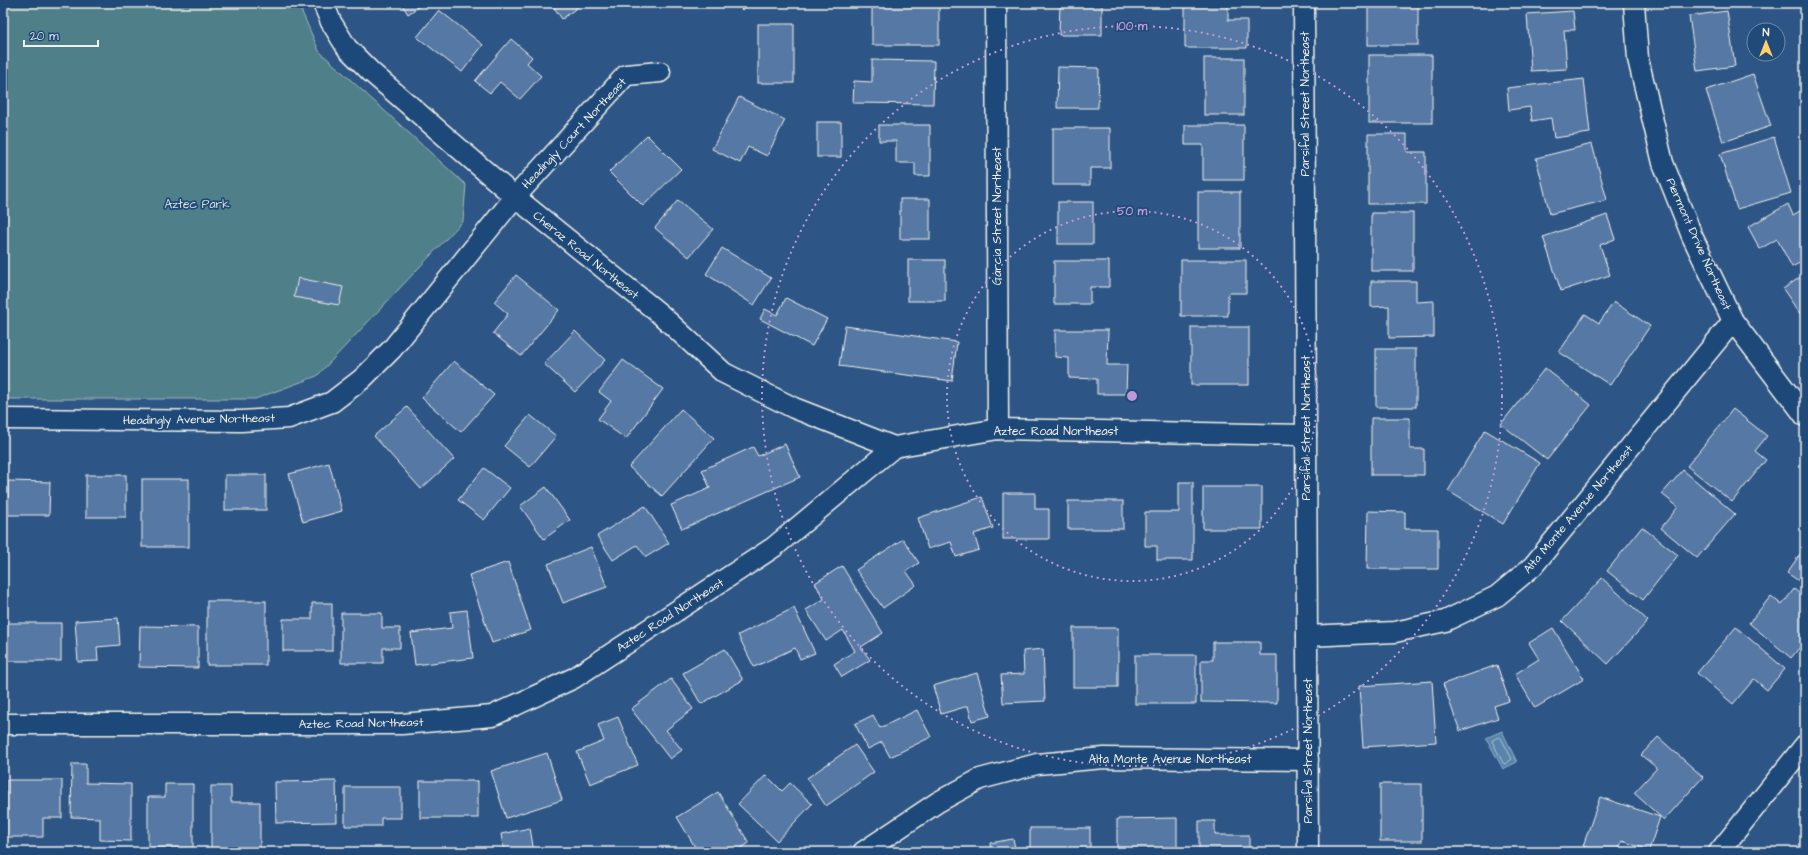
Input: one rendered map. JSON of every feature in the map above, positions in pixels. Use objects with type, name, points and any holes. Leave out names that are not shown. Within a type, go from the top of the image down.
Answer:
[{"type":"street","name":"Cheraz Road Northeast","points":[[323,3],[331,22],[348,48],[366,68],[515,198],[660,314],[724,373],[794,408],[894,447]]},
{"type":"street","name":"Garcia Street Northeast","points":[[996,3],[998,429]]},
{"type":"street","name":"Parsifal Street Northeast","points":[[1304,3],[1308,852]]},
{"type":"street","name":"Piermont Drive Northeast","points":[[1634,3],[1638,59],[1663,163],[1692,236],[1733,321],[1805,416]]},
{"type":"street","name":"Headingly Court Northeast","points":[[515,198],[626,75],[660,72]]},
{"type":"street","name":"Headingly Avenue Northeast","points":[[3,419],[241,421],[290,418],[332,402],[362,379],[392,349],[515,198]]},
{"type":"street","name":"Alta Monte Avenue Northeast","points":[[1308,636],[1395,632],[1445,621],[1497,596],[1533,566],[1733,321]]},
{"type":"street","name":"Aztec Road Northeast","points":[[3,724],[402,724],[492,716],[574,678],[774,547],[894,447],[998,429],[1306,435]]},
{"type":"street","points":[[1719,852],[1805,745]]},
{"type":"street","name":"Alta Monte Avenue Northeast","points":[[863,852],[938,802],[980,780],[1037,764],[1104,758],[1308,760]]},
{"type":"green space","name":"Aztec Park","points":[[3,3],[298,3],[319,51],[466,185],[463,221],[317,376],[255,399],[3,399]]},
{"type":"water","points":[[1502,731],[1517,762],[1503,769],[1486,738]]},
{"type":"building","points":[[401,3],[424,3],[408,14]]},
{"type":"building","points":[[551,3],[583,3],[562,19]]},
{"type":"building","points":[[736,3],[750,3],[742,10]]},
{"type":"building","points":[[872,3],[939,3],[939,45],[872,45]]},
{"type":"building","points":[[1060,3],[1102,3],[1102,35],[1059,35]]},
{"type":"building","points":[[1185,3],[1228,3],[1228,20],[1247,20],[1247,48],[1185,48]]},
{"type":"building","points":[[1368,3],[1418,3],[1418,45],[1368,45]]},
{"type":"building","points":[[439,10],[483,45],[462,72],[417,37]]},
{"type":"building","points":[[1573,11],[1575,30],[1564,30],[1567,69],[1531,71],[1527,14]]},
{"type":"building","points":[[1727,11],[1735,66],[1697,71],[1689,16]]},
{"type":"building","points":[[758,24],[794,24],[794,83],[758,83]]},
{"type":"building","points":[[511,39],[532,57],[527,63],[541,76],[520,99],[500,82],[490,93],[475,81]]},
{"type":"building","points":[[1369,55],[1432,55],[1432,123],[1369,123]]},
{"type":"building","points":[[1204,58],[1244,58],[1244,115],[1204,115]]},
{"type":"building","points":[[872,60],[934,61],[933,104],[853,103],[854,81],[872,82]]},
{"type":"building","points":[[1058,67],[1099,68],[1098,108],[1057,108]]},
{"type":"building","points":[[1753,74],[1771,126],[1723,142],[1706,90]]},
{"type":"building","points":[[1584,79],[1590,133],[1554,138],[1551,118],[1532,121],[1530,107],[1509,110],[1507,88]]},
{"type":"building","points":[[739,97],[785,120],[767,156],[748,147],[740,163],[712,149]]},
{"type":"building","points":[[817,122],[841,122],[841,157],[817,157]]},
{"type":"building","points":[[879,125],[930,125],[930,176],[915,176],[915,163],[896,163],[896,141],[879,141]]},
{"type":"building","points":[[1185,125],[1244,125],[1244,180],[1203,180],[1203,145],[1185,145]]},
{"type":"building","points":[[1053,128],[1110,128],[1110,168],[1090,168],[1090,185],[1053,185]]},
{"type":"building","points":[[1368,134],[1407,134],[1407,152],[1426,152],[1426,204],[1368,204]]},
{"type":"building","points":[[647,135],[681,169],[643,206],[609,172]]},
{"type":"building","points":[[1774,137],[1791,193],[1737,209],[1720,154]]},
{"type":"building","points":[[1592,144],[1607,200],[1550,214],[1536,158]]},
{"type":"building","points":[[1198,192],[1240,192],[1240,248],[1198,248]]},
{"type":"building","points":[[900,199],[930,199],[930,239],[900,239]]},
{"type":"building","points":[[678,200],[713,229],[689,257],[655,228]]},
{"type":"building","points":[[1058,202],[1093,202],[1093,244],[1058,244]]},
{"type":"building","points":[[1788,204],[1793,215],[1805,208],[1805,260],[1792,267],[1777,239],[1760,249],[1748,227]]},
{"type":"building","points":[[1371,213],[1413,213],[1413,271],[1371,271]]},
{"type":"building","points":[[1607,215],[1615,239],[1600,245],[1610,275],[1561,291],[1543,237]]},
{"type":"building","points":[[722,248],[771,278],[754,305],[706,274]]},
{"type":"building","points":[[908,260],[945,260],[945,301],[908,301]]},
{"type":"building","points":[[1181,260],[1246,260],[1246,293],[1228,293],[1228,316],[1181,316]]},
{"type":"building","points":[[1054,261],[1109,261],[1109,287],[1090,287],[1090,304],[1054,304]]},
{"type":"building","points":[[1805,274],[1805,321],[1783,289]]},
{"type":"building","points":[[516,275],[559,310],[521,356],[493,333],[508,314],[494,302]]},
{"type":"building","points":[[298,278],[343,287],[339,305],[294,297]]},
{"type":"building","points":[[1371,281],[1416,281],[1416,302],[1434,301],[1434,337],[1389,338],[1389,306],[1371,307]]},
{"type":"building","points":[[786,298],[827,319],[812,346],[760,319],[765,309],[777,315]]},
{"type":"building","points":[[1614,302],[1650,326],[1610,385],[1559,352],[1585,314],[1599,323]]},
{"type":"building","points":[[845,326],[957,342],[952,381],[839,366]]},
{"type":"building","points":[[1191,327],[1249,327],[1249,385],[1191,385]]},
{"type":"building","points":[[1055,330],[1108,330],[1107,365],[1127,365],[1126,394],[1097,394],[1097,379],[1069,378],[1069,358],[1055,357]]},
{"type":"building","points":[[575,331],[605,360],[575,392],[544,364]]},
{"type":"building","points":[[1376,349],[1416,349],[1416,407],[1376,407]]},
{"type":"building","points":[[623,360],[663,389],[626,439],[598,419],[611,401],[599,392]]},
{"type":"building","points":[[454,361],[494,395],[461,432],[422,398]]},
{"type":"building","points":[[1545,368],[1591,405],[1547,460],[1501,424]]},
{"type":"building","points":[[407,407],[454,459],[421,489],[374,436]]},
{"type":"building","points":[[681,409],[714,438],[662,496],[629,467]]},
{"type":"building","points":[[1733,409],[1767,436],[1755,451],[1766,460],[1732,502],[1687,466]]},
{"type":"building","points":[[530,415],[556,436],[530,467],[504,446]]},
{"type":"building","points":[[1371,418],[1410,418],[1410,449],[1424,449],[1424,475],[1371,475]]},
{"type":"building","points":[[1485,430],[1540,463],[1503,524],[1448,491]]},
{"type":"building","points":[[785,444],[800,477],[682,529],[671,505],[710,488],[702,470],[753,447],[758,456]]},
{"type":"building","points":[[329,463],[342,511],[303,522],[289,474]]},
{"type":"building","points":[[484,468],[510,488],[484,520],[458,500]]},
{"type":"building","points":[[1683,470],[1735,514],[1697,558],[1661,528],[1678,507],[1662,494]]},
{"type":"building","points":[[86,475],[126,475],[126,517],[86,517]]},
{"type":"building","points":[[225,475],[266,475],[266,510],[225,510]]},
{"type":"building","points":[[142,479],[189,479],[189,547],[142,547]]},
{"type":"building","points":[[8,481],[50,482],[49,515],[8,515]]},
{"type":"building","points":[[1179,482],[1193,482],[1193,560],[1157,560],[1157,546],[1145,546],[1145,512],[1179,512]]},
{"type":"building","points":[[546,487],[570,520],[544,539],[520,506]]},
{"type":"building","points":[[1203,487],[1262,487],[1262,529],[1203,529]]},
{"type":"building","points":[[1003,493],[1035,493],[1035,509],[1049,509],[1049,539],[1003,539]]},
{"type":"building","points":[[982,497],[993,528],[974,534],[979,550],[956,557],[951,542],[928,549],[918,518]]},
{"type":"building","points":[[1068,501],[1123,501],[1123,529],[1068,529]]},
{"type":"building","points":[[645,506],[669,543],[646,557],[637,545],[613,560],[597,536]]},
{"type":"building","points":[[1368,511],[1405,512],[1405,529],[1438,529],[1438,569],[1367,569]]},
{"type":"building","points":[[1642,527],[1678,555],[1643,600],[1607,571]]},
{"type":"building","points":[[903,539],[919,563],[906,571],[916,585],[883,608],[856,570]]},
{"type":"building","points":[[591,547],[607,587],[563,603],[548,564]]},
{"type":"building","points":[[1805,547],[1805,585],[1787,573]]},
{"type":"building","points":[[508,562],[531,630],[492,643],[469,575]]},
{"type":"building","points":[[842,566],[883,633],[861,647],[870,660],[842,677],[834,664],[855,651],[843,630],[826,641],[806,610],[824,599],[815,583]]},
{"type":"building","points":[[1602,578],[1648,621],[1608,664],[1562,621]]},
{"type":"building","points":[[1794,589],[1805,598],[1805,641],[1791,658],[1749,623],[1771,596],[1782,605]]},
{"type":"building","points":[[207,601],[266,601],[266,665],[207,665]]},
{"type":"building","points":[[312,603],[332,603],[332,651],[283,651],[283,619],[312,619]]},
{"type":"building","points":[[794,608],[815,653],[800,659],[795,648],[754,667],[738,635]]},
{"type":"building","points":[[467,610],[473,658],[415,665],[411,633],[452,628],[450,612]]},
{"type":"building","points":[[341,613],[382,613],[382,628],[400,628],[400,648],[383,648],[383,663],[341,663]]},
{"type":"building","points":[[118,618],[120,645],[97,647],[98,661],[78,662],[75,621]]},
{"type":"building","points":[[3,623],[61,623],[61,661],[3,661]]},
{"type":"building","points":[[140,626],[198,627],[198,668],[139,667]]},
{"type":"building","points":[[1736,627],[1785,669],[1767,690],[1754,679],[1733,704],[1697,673]]},
{"type":"building","points":[[1073,628],[1118,628],[1118,687],[1073,687]]},
{"type":"building","points":[[1553,628],[1584,679],[1535,708],[1515,674],[1539,659],[1529,643]]},
{"type":"building","points":[[1213,642],[1260,642],[1260,655],[1277,655],[1277,703],[1201,702],[1201,660],[1213,660]]},
{"type":"building","points":[[725,649],[743,680],[701,704],[683,673]]},
{"type":"building","points":[[1043,649],[1045,701],[1003,703],[1001,675],[1024,674],[1023,651]]},
{"type":"building","points":[[1135,655],[1196,655],[1196,704],[1135,704]]},
{"type":"building","points":[[1497,665],[1509,701],[1494,706],[1498,718],[1460,731],[1443,684]]},
{"type":"building","points":[[977,673],[990,716],[972,721],[968,706],[941,714],[933,686]]},
{"type":"building","points":[[671,679],[693,709],[666,730],[682,750],[670,759],[631,709]]},
{"type":"building","points":[[1432,681],[1436,742],[1363,747],[1359,686]]},
{"type":"building","points":[[917,710],[931,737],[890,757],[882,742],[868,749],[855,724],[873,715],[880,728]]},
{"type":"building","points":[[618,717],[638,765],[590,784],[577,752],[604,741],[598,725]]},
{"type":"building","points":[[1658,737],[1703,777],[1664,820],[1634,793],[1657,768],[1641,755]]},
{"type":"building","points":[[855,745],[874,772],[826,806],[807,778]]},
{"type":"building","points":[[547,753],[562,800],[506,818],[491,771]]},
{"type":"building","points":[[72,764],[86,764],[86,783],[131,784],[131,841],[100,840],[100,818],[71,817]]},
{"type":"building","points":[[766,775],[782,791],[790,783],[812,804],[777,841],[738,804]]},
{"type":"building","points":[[6,780],[62,780],[62,818],[43,818],[43,837],[6,837]]},
{"type":"building","points":[[336,781],[337,822],[276,823],[275,782]]},
{"type":"building","points":[[420,781],[478,781],[478,818],[420,818]]},
{"type":"building","points":[[165,784],[193,784],[193,848],[148,848],[148,797],[165,797]]},
{"type":"building","points":[[1380,784],[1422,784],[1422,841],[1380,841]]},
{"type":"building","points":[[211,786],[231,786],[231,802],[260,802],[260,852],[211,852]]},
{"type":"building","points":[[345,787],[401,787],[401,818],[381,818],[381,826],[345,826]]},
{"type":"building","points":[[718,792],[749,843],[735,852],[698,852],[677,817]]},
{"type":"building","points":[[1600,797],[1660,817],[1649,850],[1622,841],[1618,852],[1600,852],[1583,846]]},
{"type":"building","points":[[1177,818],[1177,852],[1117,852],[1117,819]]},
{"type":"building","points":[[1199,821],[1215,821],[1215,835],[1249,835],[1249,852],[1199,852]]},
{"type":"building","points":[[530,828],[534,852],[504,852],[501,834]]},
{"type":"building","points":[[1030,828],[1090,828],[1090,852],[1030,852]]},
{"type":"building","points":[[1013,839],[1016,852],[991,852],[990,843]]}]
